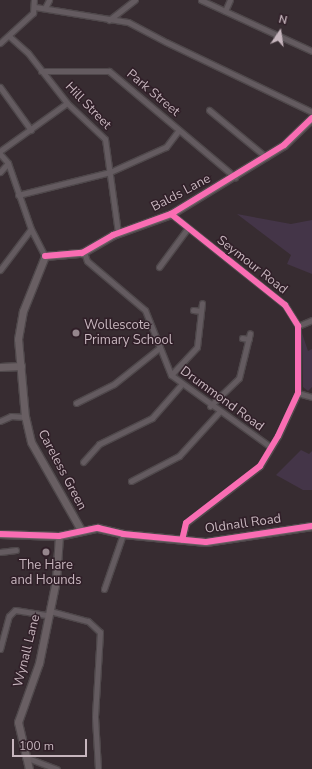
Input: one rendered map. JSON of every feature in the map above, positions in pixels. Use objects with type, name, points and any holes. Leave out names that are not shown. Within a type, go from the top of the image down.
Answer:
[{"type":"street","points":[[34,0],[35,7]]},
{"type":"street","points":[[45,8],[49,0]]},
{"type":"street","points":[[109,20],[136,0]]},
{"type":"street","points":[[201,0],[312,50]]},
{"type":"street","points":[[225,11],[230,0]]},
{"type":"street","points":[[35,7],[132,24],[312,117]]},
{"type":"street","points":[[0,43],[9,36],[35,7]]},
{"type":"street","name":"Hill Street","points":[[9,36],[41,71],[67,103],[106,139],[118,233]]},
{"type":"street","name":"Park Street","points":[[41,71],[110,71],[235,176]]},
{"type":"street","points":[[0,87],[31,130]]},
{"type":"street","points":[[0,151],[67,103]]},
{"type":"street","points":[[208,110],[266,157]]},
{"type":"street","name":"Balds Lane","points":[[45,256],[84,252],[118,233],[170,214],[266,157],[301,132],[312,117]]},
{"type":"street","points":[[18,195],[110,172],[166,147],[179,130]]},
{"type":"street","points":[[0,154],[8,163],[31,229],[45,256]]},
{"type":"street","points":[[0,172],[8,163]]},
{"type":"street","name":"Seymour Road","points":[[170,214],[284,305],[298,326]]},
{"type":"street","points":[[0,270],[31,229]]},
{"type":"street","points":[[159,267],[187,229]]},
{"type":"street","name":"Drummond Road","points":[[84,252],[87,261],[145,310],[158,349],[171,375],[181,385],[210,406],[271,447]]},
{"type":"street","name":"Careless Green","points":[[45,256],[23,311],[18,339],[24,417],[32,442],[81,530]]},
{"type":"street","points":[[171,375],[195,352],[202,303]]},
{"type":"street","points":[[193,310],[201,311]]},
{"type":"street","points":[[182,540],[186,523],[239,485],[260,466],[298,393],[298,326],[312,320]]},
{"type":"street","points":[[210,406],[239,378],[250,333]]},
{"type":"street","points":[[242,338],[249,339]]},
{"type":"street","points":[[76,404],[80,399],[114,384],[158,349]]},
{"type":"street","points":[[0,368],[21,366]]},
{"type":"street","points":[[84,458],[99,444],[152,418],[181,385]]},
{"type":"street","points":[[298,393],[312,397]]},
{"type":"street","points":[[135,482],[179,456],[219,412]]},
{"type":"street","points":[[0,421],[11,416],[24,417]]},
{"type":"street","name":"Oldnall Road","points":[[0,534],[59,536],[81,530],[98,528],[123,534],[182,540],[222,541],[312,526]]},
{"type":"street","points":[[106,587],[123,534]]},
{"type":"street","name":"Wynall Lane","points":[[29,769],[18,722],[34,684],[59,560],[59,536]]},
{"type":"street","points":[[0,552],[16,550]]},
{"type":"street","points":[[0,649],[9,616],[15,610],[49,613],[88,621],[100,632],[95,717],[98,769]]},
{"type":"street","points":[[25,757],[57,769]]},
{"type":"shaded area","points":[[237,214],[291,224],[312,220],[312,274],[287,264],[291,255]]},
{"type":"shaded area","points":[[302,333],[308,351],[312,349],[312,387],[308,391],[303,387]]},
{"type":"shaded area","points":[[301,450],[309,454],[312,451],[312,490],[303,490],[276,475]]},
{"type":"cycle path","points":[[45,256],[82,253],[113,235],[171,214],[284,145],[312,118]]},
{"type":"cycle path","points":[[171,214],[285,305],[298,326],[298,393],[278,436],[260,466],[186,523],[182,540]]},
{"type":"cycle path","points":[[0,534],[59,536],[98,528],[123,534],[206,542],[312,526]]},
{"type":"place","name":"Wollescote Primary School","points":[[76,333]]},
{"type":"place","name":"The Hare and Hounds","points":[[46,552]]}]
